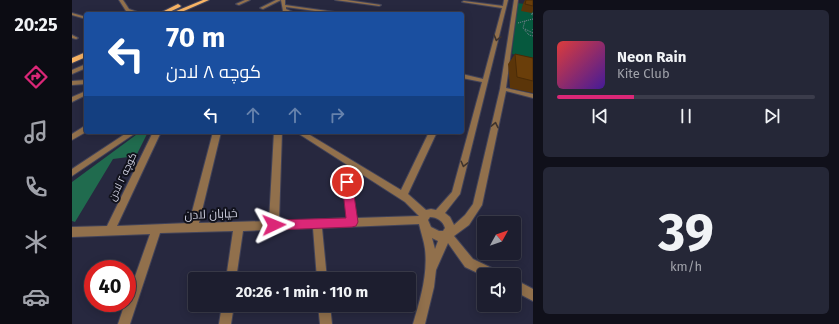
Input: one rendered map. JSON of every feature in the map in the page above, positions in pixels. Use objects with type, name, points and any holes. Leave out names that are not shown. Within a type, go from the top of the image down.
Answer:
[{"type":"main road","points":[[165,12],[195,0]]},
{"type":"main road","points":[[177,12],[207,0]]},
{"type":"main road","points":[[72,60],[84,55]]},
{"type":"main road","points":[[72,67],[84,61]]},
{"type":"street","points":[[121,0],[127,10],[134,12]]},
{"type":"street","points":[[238,4],[248,0]]},
{"type":"street","points":[[262,8],[279,0]]},
{"type":"street","points":[[283,0],[284,8]]},
{"type":"street","points":[[337,0],[356,2],[379,8],[379,0]]},
{"type":"street","points":[[464,2],[505,4],[515,1],[524,2]]},
{"type":"street","points":[[505,4],[456,194],[429,217],[427,230],[434,235],[443,236],[459,228],[470,218],[477,205],[503,89],[515,1]]},
{"type":"street","points":[[284,8],[316,12]]},
{"type":"street","points":[[284,8],[291,12]]},
{"type":"street","points":[[72,14],[84,17]]},
{"type":"street","points":[[72,72],[84,67]]},
{"type":"street","points":[[464,76],[485,81]]},
{"type":"street","points":[[72,83],[84,82]]},
{"type":"street","points":[[503,89],[533,96]]},
{"type":"street","points":[[72,100],[84,94]]},
{"type":"street","points":[[72,138],[84,130]]},
{"type":"street","points":[[72,173],[130,134]]},
{"type":"street","name":"کوچه ۲ لادن","points":[[110,230],[156,134]]},
{"type":"street","points":[[192,228],[216,134]]},
{"type":"street","points":[[274,225],[278,134]]},
{"type":"street","points":[[303,134],[406,197],[429,217],[447,221],[450,225],[448,234],[430,269]]},
{"type":"street","points":[[406,197],[432,134]]},
{"type":"street","points":[[345,168],[352,222]]},
{"type":"street","points":[[419,324],[427,294],[430,269],[429,217]]},
{"type":"street","name":"خیابان لادن","points":[[73,233],[110,230],[317,224],[429,217]]},
{"type":"street","points":[[317,224],[321,272]]},
{"type":"street","points":[[233,272],[239,226]]},
{"type":"street","points":[[124,324],[157,229]]},
{"type":"street","points":[[448,234],[469,263],[479,268]]},
{"type":"street","points":[[521,289],[533,295]]},
{"type":"street","points":[[226,324],[227,312]]},
{"type":"street","points":[[325,312],[326,322]]},
{"type":"path","points":[[533,13],[531,14],[533,15]]},
{"type":"path","points":[[518,23],[533,19]]},
{"type":"path","points":[[523,28],[525,21]]},
{"type":"path","points":[[523,28],[532,31]]},
{"type":"path","points":[[523,28],[529,35],[533,36]]},
{"type":"green space","points":[[517,3],[533,5],[533,58],[512,54]]},
{"type":"green space","points":[[137,134],[147,134],[136,156],[113,159],[75,222],[72,221],[72,182]]},
{"type":"building","points":[[526,0],[533,0],[533,6],[525,4]]},
{"type":"building","points":[[515,54],[533,58],[533,81],[517,77]]},
{"type":"route","points":[[274,225],[352,222],[347,182]]}]
